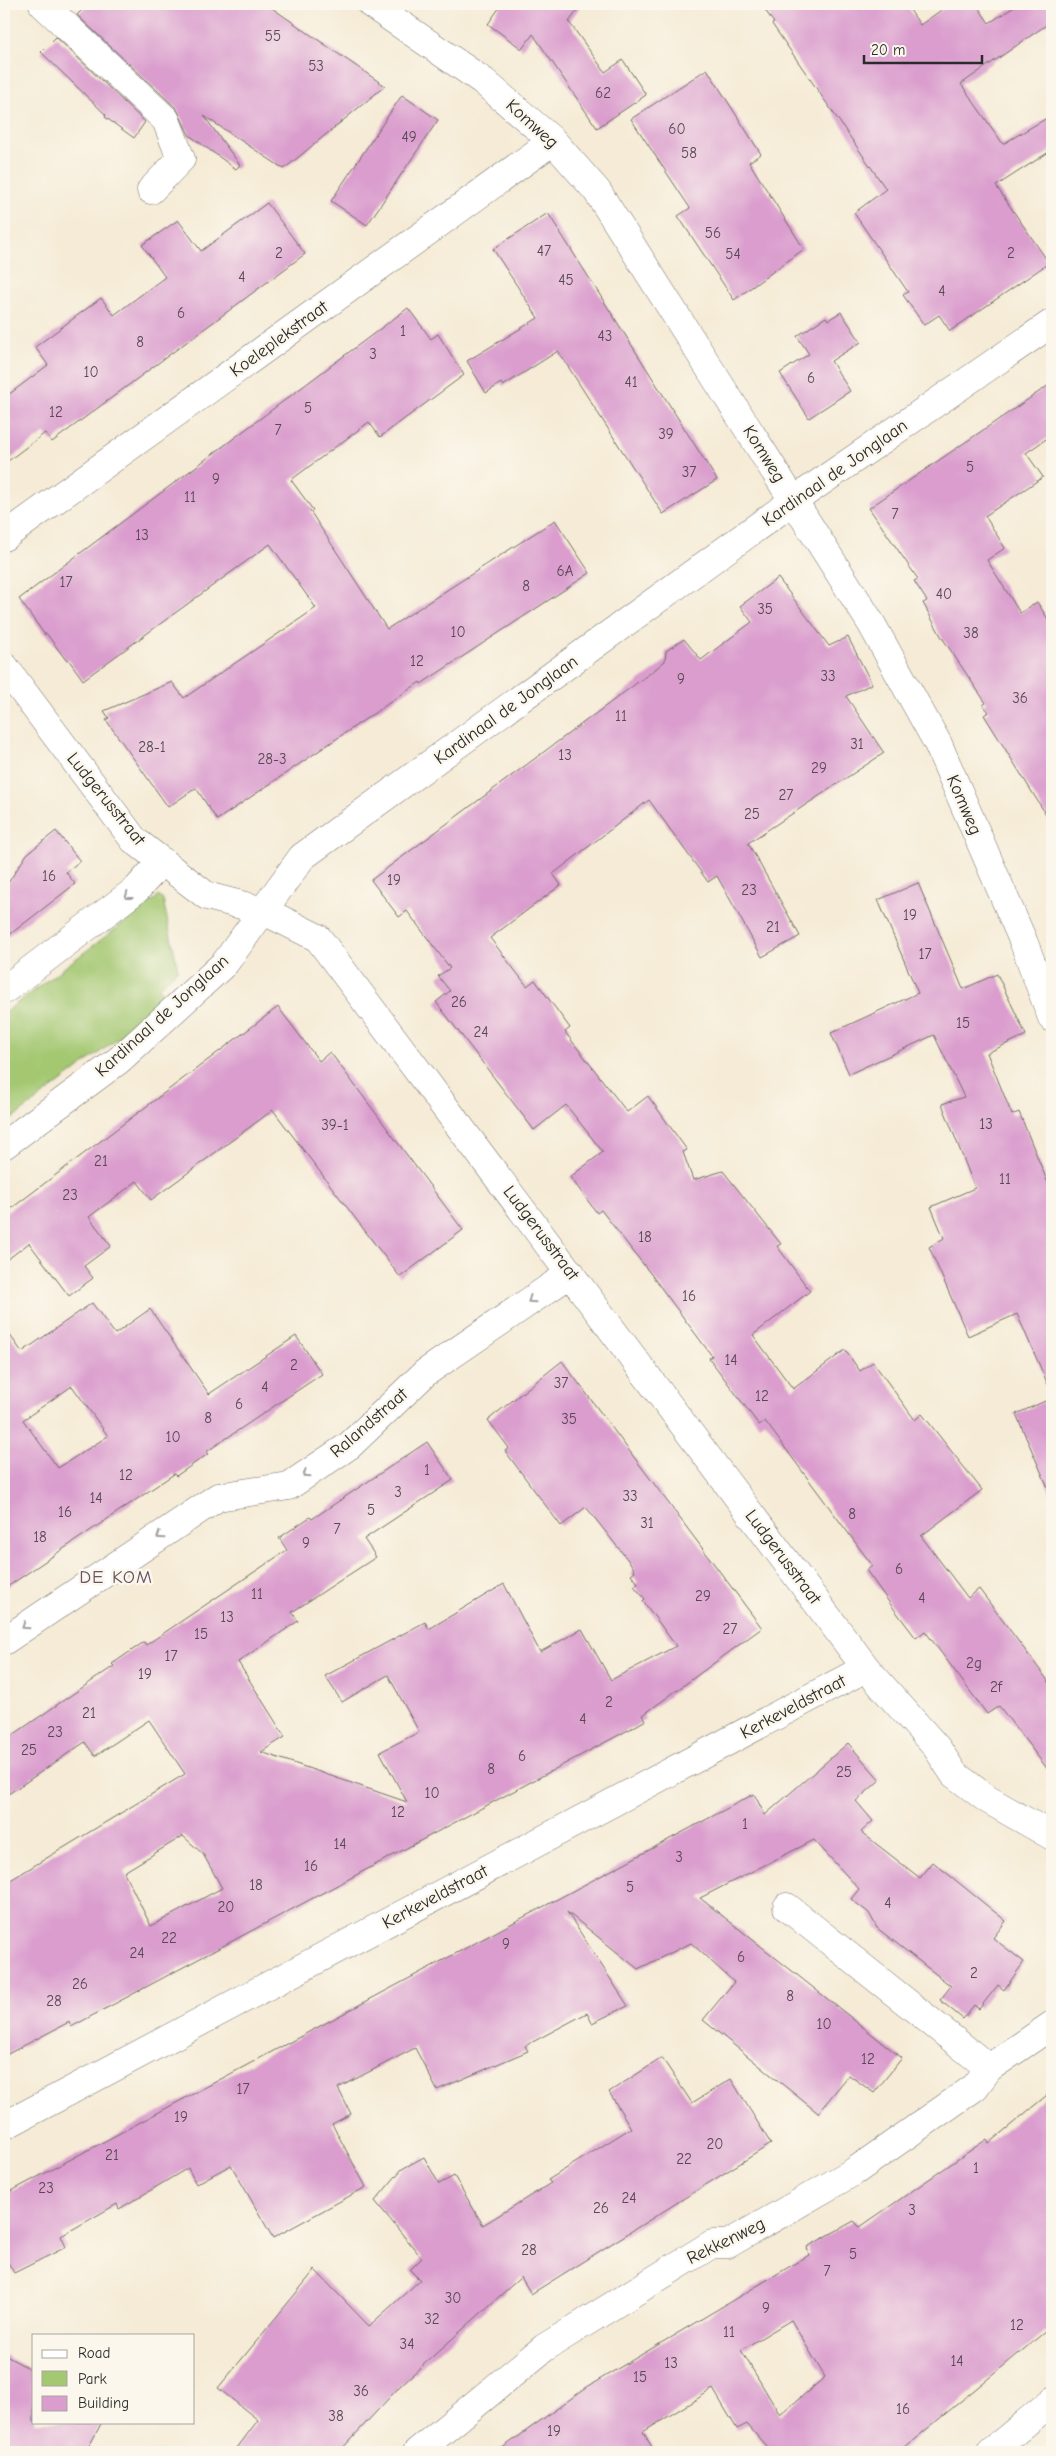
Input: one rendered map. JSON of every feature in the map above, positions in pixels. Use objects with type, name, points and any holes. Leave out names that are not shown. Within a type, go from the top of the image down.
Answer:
[{"type":"street","points":[[42,4],[166,120],[181,159],[151,190]]},
{"type":"street","name":"Komweg","points":[[372,4],[483,82],[553,141],[597,191],[871,623],[938,744],[1024,944],[1052,1018]]},
{"type":"street","name":"Koeleplekstraat","points":[[4,537],[553,141]]},
{"type":"street","name":"Kardinaal de Jonglaan","points":[[4,1145],[126,1053],[225,963],[302,857],[793,501],[1052,323]]},
{"type":"street","name":"Ludgerusstraat","points":[[4,666],[134,840],[207,896],[264,911],[318,938],[866,1668],[937,1748],[954,1774],[988,1799],[1052,1836]]},
{"type":"street","points":[[4,990],[137,889],[162,861]]},
{"type":"street","name":"Ralandstraat","points":[[4,1641],[218,1497],[289,1486],[350,1445],[426,1373],[571,1273]]},
{"type":"street","name":"Kerkeveldstraat","points":[[4,2126],[866,1668]]},
{"type":"street","points":[[787,1907],[989,2068]]},
{"type":"street","name":"Rekkenweg","points":[[417,2452],[544,2348],[712,2244],[728,2244],[855,2171],[975,2087],[989,2068],[1052,2024]]},
{"type":"street","points":[[991,2452],[1052,2401]]},
{"type":"green space","points":[[159,896],[163,900],[178,969],[158,988],[166,996],[129,1030],[4,1125],[4,1013]]},
{"type":"building","points":[[88,4],[266,4],[385,86],[284,169],[204,116],[240,165],[236,169],[189,135],[177,109],[77,15]]},
{"type":"building","points":[[502,4],[582,4],[569,22],[605,72],[623,60],[646,95],[597,128],[533,34],[522,49],[488,24]]},
{"type":"building","points":[[761,4],[906,4],[920,25],[950,4],[976,4],[989,23],[1019,4],[1052,4],[1052,21],[961,84],[1003,144],[1052,115],[1052,150],[996,186],[1049,263],[950,331],[939,315],[924,325],[903,295],[908,292],[854,213],[886,189],[772,24],[774,23]]},
{"type":"building","points":[[56,37],[145,122],[134,138],[105,117],[106,115],[41,52]]},
{"type":"building","points":[[707,69],[761,154],[749,162],[804,249],[734,300],[678,216],[690,208],[631,119]]},
{"type":"building","points":[[402,95],[438,120],[367,225],[331,201]]},
{"type":"building","points":[[267,203],[305,254],[52,442],[45,433],[4,464],[4,398],[48,365],[35,347],[101,298],[114,315],[165,277],[142,245],[178,220],[201,251]]},
{"type":"building","points":[[548,213],[717,480],[663,514],[558,351],[503,386],[501,383],[486,393],[467,361],[538,318],[493,249]]},
{"type":"building","points":[[408,308],[431,339],[438,334],[464,375],[380,437],[369,422],[291,480],[313,510],[310,511],[387,629],[555,520],[590,573],[421,684],[420,682],[217,820],[196,788],[168,807],[106,720],[109,718],[104,711],[172,682],[184,698],[316,608],[270,544],[83,680],[46,633],[45,635],[19,599]]},
{"type":"building","points":[[841,312],[861,342],[831,361],[850,391],[809,418],[780,373],[809,354],[797,336],[826,317],[828,320]]},
{"type":"building","points":[[1052,383],[1052,435],[1026,453],[1043,477],[985,516],[1005,548],[987,560],[1020,613],[1037,602],[1052,625],[1052,824],[984,715],[989,712],[983,705],[986,703],[941,636],[923,603],[927,601],[914,581],[918,579],[869,508]]},
{"type":"building","points":[[778,578],[829,646],[848,637],[872,684],[846,696],[884,753],[748,843],[800,936],[762,957],[717,876],[708,882],[649,800],[553,874],[561,885],[490,938],[527,986],[535,980],[570,1028],[565,1032],[627,1112],[648,1096],[687,1150],[683,1152],[693,1180],[723,1171],[781,1244],[777,1246],[810,1291],[753,1335],[793,1389],[845,1350],[860,1371],[873,1362],[915,1420],[922,1414],[982,1490],[921,1536],[968,1598],[979,1589],[1052,1686],[1052,1775],[999,1706],[987,1714],[925,1631],[916,1638],[866,1570],[872,1565],[765,1421],[759,1425],[709,1358],[712,1356],[650,1273],[601,1210],[597,1213],[570,1177],[603,1152],[566,1105],[534,1130],[436,1002],[450,991],[438,976],[450,968],[407,911],[399,917],[371,880],[653,671],[665,661],[666,651],[684,639],[701,660],[752,622],[740,606]]},
{"type":"building","points":[[56,831],[80,861],[66,872],[75,884],[4,939],[4,889],[27,854]]},
{"type":"building","points":[[918,883],[963,989],[997,974],[1026,1035],[987,1053],[1012,1115],[1019,1112],[1052,1193],[1052,1394],[1017,1314],[968,1336],[929,1247],[944,1238],[931,1207],[975,1188],[942,1104],[964,1097],[934,1035],[849,1074],[831,1033],[918,993],[878,900]]},
{"type":"building","points":[[278,1007],[319,1061],[330,1052],[463,1230],[400,1277],[273,1110],[151,1200],[137,1181],[89,1217],[111,1246],[84,1266],[93,1278],[69,1296],[29,1243],[4,1262],[4,1214]]},
{"type":"building","points":[[92,1303],[115,1334],[150,1309],[209,1394],[296,1336],[322,1374],[206,1452],[208,1454],[176,1476],[174,1474],[4,1589],[4,1327],[22,1352]],"holes":[[[72,1386],[108,1436],[58,1468],[23,1420]]]},
{"type":"building","points":[[562,1361],[762,1628],[643,1715],[646,1720],[632,1728],[71,2027],[69,2022],[4,2056],[4,1884],[185,1774],[149,1720],[95,1756],[85,1742],[4,1797],[4,1741],[114,1666],[112,1664],[144,1642],[146,1645],[287,1550],[279,1538],[310,1517],[312,1519],[427,1442],[453,1480],[364,1539],[376,1557],[292,1612],[298,1621],[238,1662],[285,1737],[261,1752],[407,1802],[380,1752],[419,1732],[388,1675],[342,1702],[325,1676],[425,1622],[429,1629],[504,1584],[540,1652],[582,1629],[611,1680],[676,1646],[643,1601],[645,1599],[634,1586],[638,1583],[631,1574],[635,1571],[631,1564],[586,1507],[561,1526],[505,1451],[509,1448],[488,1420]],"holes":[[[183,1836],[203,1854],[222,1888],[151,1926],[124,1872]]]},
{"type":"building","points":[[1052,1398],[1052,1497],[1016,1414]]},
{"type":"building","points":[[848,1743],[880,1780],[856,1801],[873,1821],[861,1832],[920,1878],[933,1862],[1006,1921],[993,1938],[1024,1962],[1004,1990],[998,1985],[979,2009],[974,2005],[963,2019],[940,2000],[951,1986],[877,1928],[869,1913],[851,1899],[859,1889],[814,1840],[700,1898],[902,2058],[874,2093],[849,2075],[818,2113],[703,2020],[734,1982],[691,1943],[638,1969],[567,1912],[628,2006],[592,2023],[587,2013],[525,2046],[528,2051],[437,2090],[415,2048],[338,2088],[351,2114],[332,2124],[366,2187],[273,2238],[231,2165],[196,2184],[188,2168],[119,2209],[117,2204],[61,2236],[66,2247],[14,2273],[4,2255],[4,2195],[754,1794],[765,1815]]},
{"type":"building","points":[[662,2058],[692,2103],[731,2079],[771,2144],[531,2294],[521,2277],[402,2384],[339,2452],[234,2452],[258,2420],[218,2388],[315,2270],[369,2326],[420,2280],[410,2270],[422,2258],[375,2201],[402,2169],[424,2157],[439,2184],[454,2176],[483,2225],[551,2183],[548,2180],[631,2128],[609,2092]]},
{"type":"building","points":[[1052,2091],[1052,2326],[899,2452],[771,2452],[747,2424],[737,2429],[713,2389],[643,2432],[655,2452],[497,2452],[587,2387],[809,2255],[807,2247],[854,2221],[860,2227],[987,2139],[989,2143]],"holes":[[[791,2320],[825,2377],[780,2415],[741,2350]]]},
{"type":"building","points":[[4,2355],[32,2370],[32,2424],[101,2424],[86,2452],[4,2452]]},
{"type":"district","name":"DE KOM","points":[[116,1577]]}]
